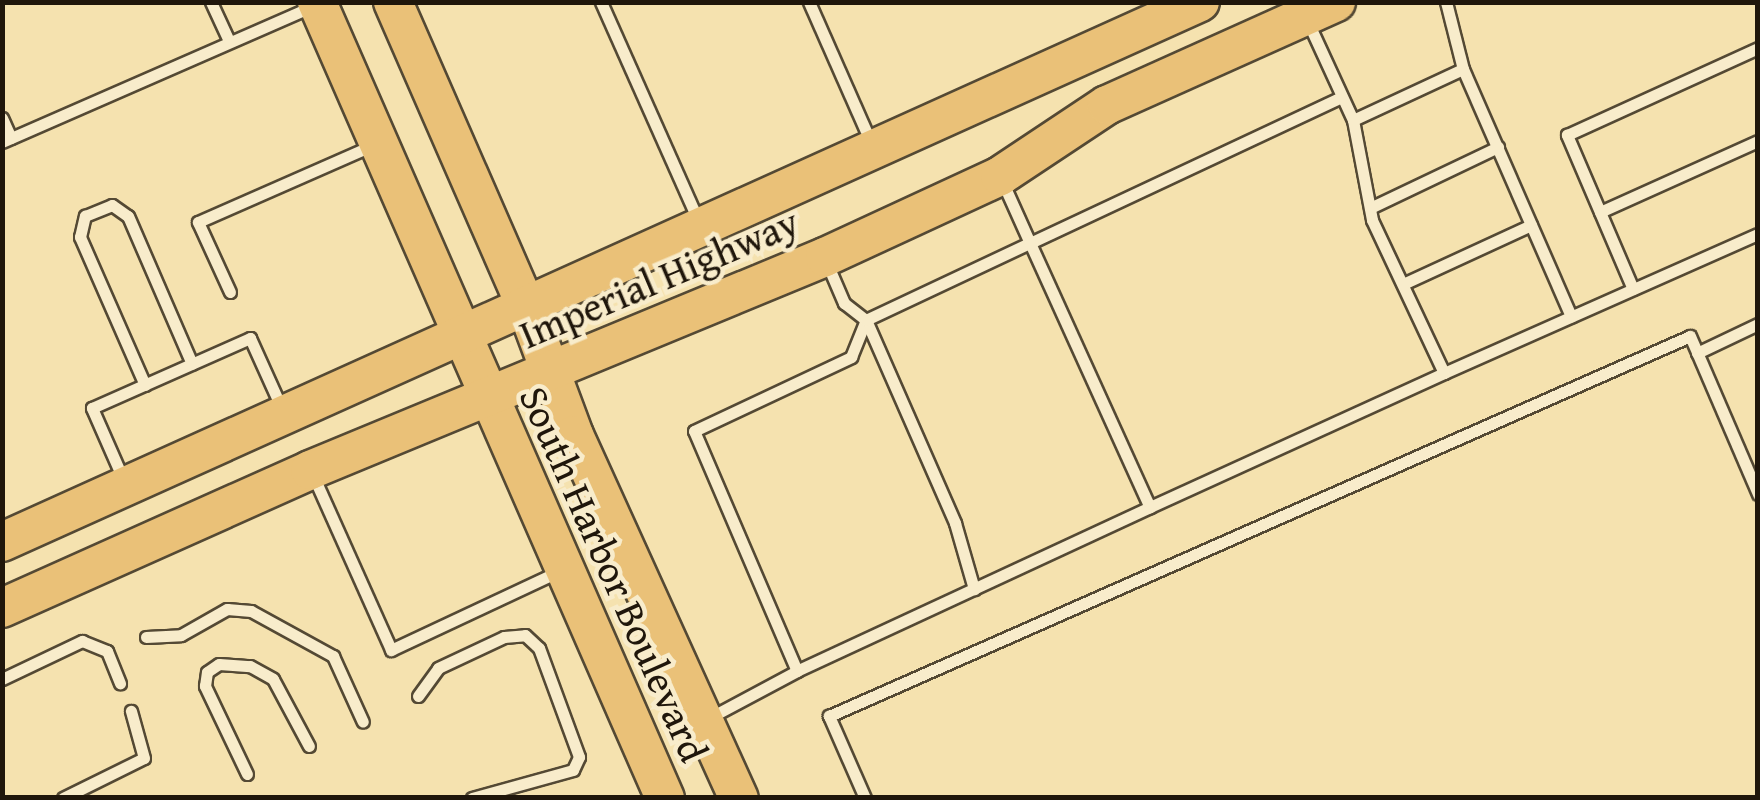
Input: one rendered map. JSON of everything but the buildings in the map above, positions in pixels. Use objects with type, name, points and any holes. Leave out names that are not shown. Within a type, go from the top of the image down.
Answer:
[{"type":"main road","name":"South Harbor Boulevard","points":[[393,2],[526,306],[550,371],[740,798]]},
{"type":"main road","name":"Imperial Highway","points":[[2,542],[875,152],[1200,2]]},
{"type":"main road","name":"South Harbor Boulevard","points":[[316,3],[486,401],[665,798]]},
{"type":"main road","name":"Imperial Highway","points":[[2,608],[310,470],[486,401],[825,257],[1000,176],[1107,105],[1313,7]]},
{"type":"lane","points":[[211,2],[228,42]]},
{"type":"lane","points":[[601,2],[702,228]]},
{"type":"lane","points":[[808,2],[875,152]]},
{"type":"lane","points":[[1446,2],[1463,69],[1572,316]]},
{"type":"lane","points":[[2,118],[7,140],[316,3]]},
{"type":"lane","points":[[1313,7],[1353,120],[1370,208],[1444,373]]},
{"type":"lane","points":[[1634,289],[1567,135],[1758,48]]},
{"type":"lane","points":[[1353,120],[1463,69]]},
{"type":"lane","points":[[797,671],[694,431],[851,357],[866,320],[1342,97]]},
{"type":"lane","points":[[1600,212],[1758,141]]},
{"type":"lane","points":[[230,292],[198,222],[377,143]]},
{"type":"lane","points":[[1370,208],[1498,147]]},
{"type":"lane","points":[[1000,176],[1150,507]]},
{"type":"lane","points":[[146,384],[80,237],[84,216],[112,205],[128,216],[192,364]]},
{"type":"lane","points":[[1402,284],[1531,225]]},
{"type":"lane","points":[[704,721],[797,671],[1150,507],[1758,234]]},
{"type":"lane","points":[[825,257],[844,303],[866,320],[956,523],[974,589]]},
{"type":"lane","points":[[1697,352],[1758,324]]},
{"type":"lane","points":[[126,486],[92,408],[192,364],[247,332],[284,414]]},
{"type":"lane","points":[[864,798],[829,716],[1690,336],[1758,494]]},
{"type":"lane","points":[[310,470],[391,650],[564,569]]},
{"type":"lane","points":[[146,637],[181,635],[227,609],[251,611],[333,656],[362,722]]},
{"type":"lane","points":[[418,696],[438,668],[504,637],[526,635],[539,648],[574,729],[579,756],[573,770],[472,798]]},
{"type":"lane","points":[[2,679],[82,641],[107,651],[120,684]]},
{"type":"lane","points":[[247,774],[205,686],[208,672],[220,664],[250,666],[272,680],[309,746]]},
{"type":"lane","points":[[62,798],[144,758],[132,711]]}]
